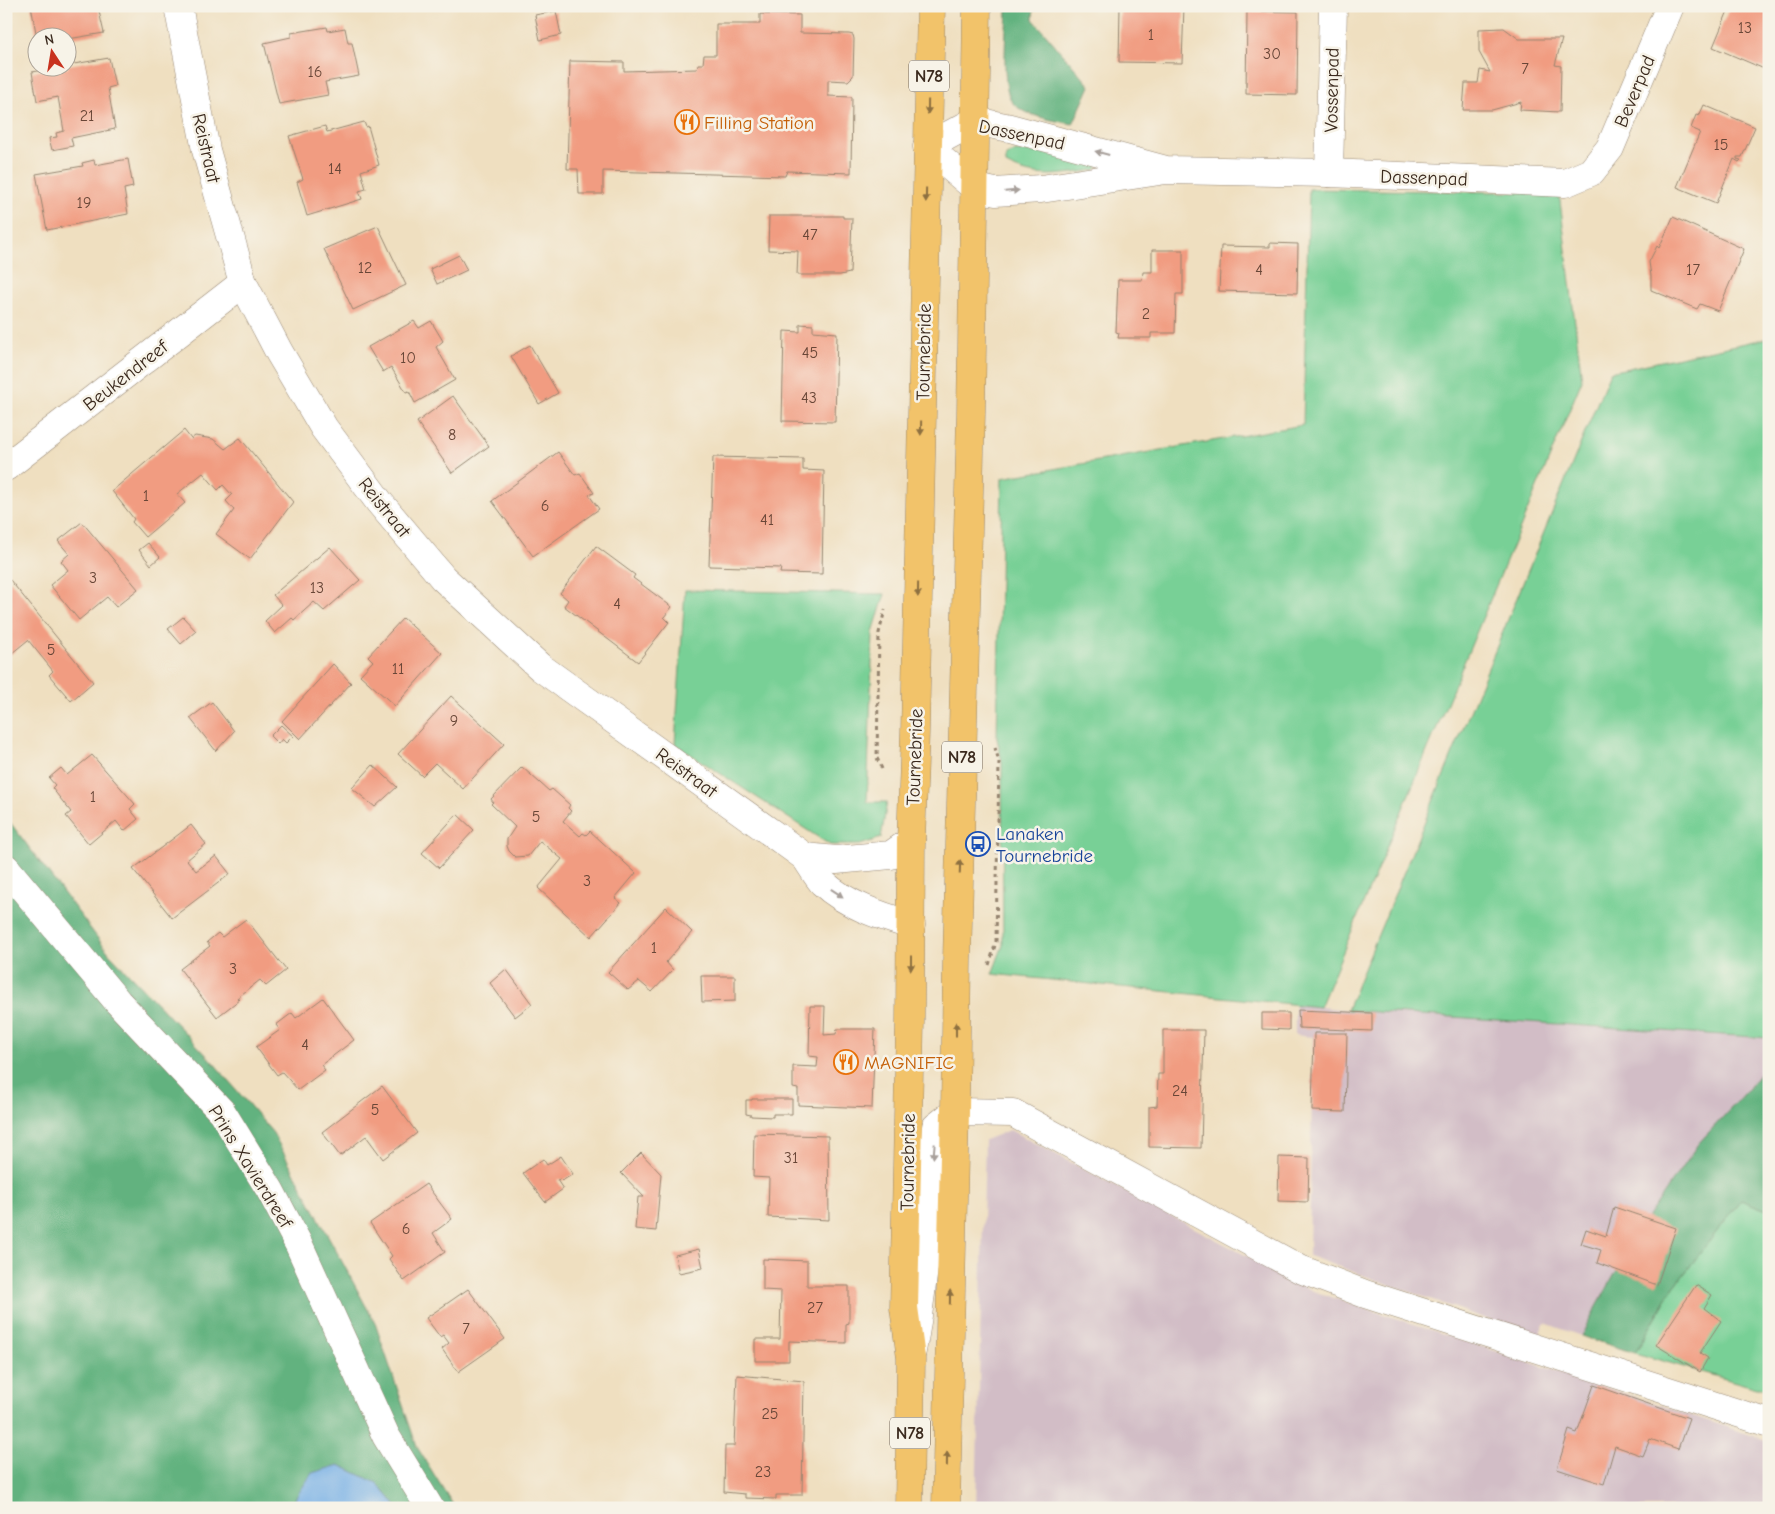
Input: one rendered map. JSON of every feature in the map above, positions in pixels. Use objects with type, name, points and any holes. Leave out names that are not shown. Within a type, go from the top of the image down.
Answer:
[{"type":"main road","name":"Tournebride","points":[[909,1508],[911,1358],[904,1308],[911,841],[931,6]]},
{"type":"main road","name":"N78","points":[[946,1508],[957,960],[971,413],[977,6]]},
{"type":"street","name":"Reistraat","points":[[178,6],[206,150],[243,282],[279,352],[324,428],[380,503],[443,578],[540,667],[805,857],[822,882],[840,896],[878,915],[911,925]]},
{"type":"street","name":"Vossenpad","points":[[1329,173],[1333,6]]},
{"type":"street","name":"Beverpad","points":[[1591,172],[1610,148],[1670,6]]},
{"type":"street","name":"Dassenpad","points":[[927,146],[975,121],[1010,128],[1166,170]]},
{"type":"street","points":[[927,146],[974,187]]},
{"type":"street","name":"Dassenpad","points":[[974,187],[995,192],[1041,189],[1166,170],[1329,173],[1565,183],[1591,172]]},
{"type":"street","name":"Beukendreef","points":[[6,467],[243,282]]},
{"type":"street","points":[[805,857],[836,860],[890,854],[911,841]]},
{"type":"street","name":"Prins Xavierdreef","points":[[6,868],[118,1002],[222,1112],[270,1190],[299,1244],[386,1436],[430,1508]]},
{"type":"street","points":[[911,1358],[918,1323],[925,1261],[936,1127],[955,1112],[1013,1113],[1300,1269],[1365,1294],[1769,1423]]},
{"type":"shaded area","points":[[1295,1004],[1347,1010],[1769,1038],[1769,1061],[1640,1228],[1581,1336],[1545,1323],[1537,1337],[1309,1256],[1313,1037],[1295,1035]]},
{"type":"shaded area","points":[[1010,1130],[1313,1291],[1769,1441],[1769,1508],[976,1508],[985,1140]]},
{"type":"green space","points":[[1007,6],[1034,6],[1033,19],[1090,86],[1073,124],[1024,111],[1012,102],[1008,95],[1005,71]]},
{"type":"green space","points":[[1016,151],[1058,155],[1099,165],[1096,170],[1072,173],[1050,175],[1029,173],[1006,164],[1006,156]]},
{"type":"green space","points":[[1309,189],[1559,193],[1582,380],[1320,1007],[992,974],[1003,945],[1002,762],[997,738],[1002,478],[1303,425]]},
{"type":"green space","points":[[1769,338],[1769,1038],[1347,1010],[1610,372]]},
{"type":"green space","points":[[685,590],[885,594],[873,632],[867,802],[887,802],[881,838],[860,845],[830,845],[675,744]]},
{"type":"green space","points":[[6,817],[109,953],[212,1061],[273,1133],[375,1323],[417,1447],[455,1508],[398,1508],[377,1483],[296,1497],[293,1508],[6,1508]]},
{"type":"green space","points":[[1769,1061],[1769,1211],[1741,1200],[1671,1291],[1635,1353],[1581,1336],[1640,1228],[1698,1144],[1747,1091]]},
{"type":"green space","points":[[1741,1200],[1769,1211],[1769,1388],[1757,1388],[1635,1353],[1671,1291]]},
{"type":"water","points":[[339,1465],[377,1483],[398,1508],[293,1508],[296,1497],[312,1473]]},
{"type":"building","points":[[31,6],[89,6],[89,8],[98,7],[104,33],[78,37],[78,28],[35,28]]},
{"type":"building","points":[[1120,6],[1184,6],[1182,63],[1119,62]]},
{"type":"building","points":[[1730,6],[1769,6],[1769,71],[1713,47]]},
{"type":"building","points":[[556,11],[561,35],[540,40],[535,15]]},
{"type":"building","points":[[1247,11],[1298,12],[1297,95],[1246,94]]},
{"type":"building","points":[[760,14],[800,15],[800,33],[853,35],[853,76],[848,81],[828,80],[828,96],[852,97],[851,173],[787,171],[785,176],[603,171],[603,194],[579,194],[578,169],[567,169],[570,61],[624,62],[624,71],[697,69],[698,64],[703,64],[704,55],[716,55],[716,24],[760,24]]},
{"type":"building","points":[[327,27],[328,31],[345,28],[348,43],[352,43],[359,76],[325,82],[328,95],[279,104],[264,43],[291,37],[291,33]]},
{"type":"building","points":[[1504,28],[1519,39],[1562,39],[1555,65],[1561,66],[1560,112],[1520,110],[1521,102],[1492,110],[1463,110],[1465,83],[1478,83],[1480,70],[1490,72],[1479,52],[1479,29]]},
{"type":"building","points":[[109,58],[115,86],[108,88],[115,129],[71,138],[73,146],[52,150],[49,138],[57,137],[56,133],[64,131],[58,97],[37,101],[33,78],[78,78],[78,63]]},
{"type":"building","points":[[1704,105],[1755,127],[1742,157],[1737,157],[1737,159],[1741,160],[1739,162],[1734,159],[1716,203],[1677,187],[1700,132],[1691,128],[1696,115],[1699,116]]},
{"type":"building","points":[[364,122],[366,127],[368,126],[379,165],[361,171],[366,189],[359,191],[362,199],[307,216],[297,182],[303,179],[289,136],[325,126],[327,132]]},
{"type":"building","points":[[128,159],[133,187],[124,189],[128,214],[47,230],[36,174],[83,166],[82,163],[94,160],[95,165]]},
{"type":"building","points":[[769,216],[843,216],[843,218],[852,218],[850,273],[840,275],[797,275],[798,251],[768,250]]},
{"type":"building","points":[[1673,217],[1744,249],[1718,311],[1700,304],[1697,309],[1651,290],[1649,262],[1657,246],[1659,248]]},
{"type":"building","points":[[378,226],[406,285],[353,310],[324,249]]},
{"type":"building","points":[[1270,243],[1298,244],[1297,293],[1219,291],[1221,246],[1270,247]]},
{"type":"building","points":[[1152,250],[1183,250],[1183,294],[1176,294],[1175,333],[1151,333],[1151,338],[1118,338],[1119,333],[1116,332],[1118,280],[1142,280],[1143,272],[1152,272]]},
{"type":"building","points":[[459,255],[467,270],[437,284],[430,269]]},
{"type":"building","points":[[414,321],[419,328],[431,321],[443,341],[436,347],[455,380],[415,403],[409,391],[406,392],[391,367],[383,372],[368,347]]},
{"type":"building","points":[[800,324],[813,325],[813,331],[837,333],[835,422],[782,421],[784,331],[800,332]]},
{"type":"building","points":[[530,345],[558,393],[539,404],[511,356]]},
{"type":"building","points":[[453,396],[489,446],[452,473],[417,422]]},
{"type":"building","points":[[184,430],[191,439],[195,436],[213,439],[225,449],[240,438],[293,502],[250,559],[216,534],[234,510],[226,501],[232,495],[223,485],[218,490],[203,473],[177,494],[185,503],[145,537],[132,522],[134,519],[112,491]]},
{"type":"building","points":[[558,452],[575,475],[580,473],[594,493],[589,495],[599,509],[533,556],[492,501]]},
{"type":"building","points":[[713,457],[803,459],[803,470],[824,471],[822,574],[780,573],[781,568],[709,566]]},
{"type":"building","points":[[82,522],[138,589],[116,607],[107,597],[79,620],[50,585],[68,570],[61,561],[69,554],[58,541]]},
{"type":"building","points":[[148,543],[160,557],[151,565],[139,550]]},
{"type":"building","points":[[596,546],[635,575],[633,578],[672,607],[664,617],[669,622],[638,662],[564,606],[568,600],[560,593]]},
{"type":"building","points":[[330,547],[360,580],[324,611],[314,602],[294,620],[292,618],[275,633],[265,621],[282,605],[273,595]]},
{"type":"building","points":[[10,580],[93,682],[71,701],[49,675],[53,671],[28,640],[6,658],[6,583]]},
{"type":"building","points":[[183,617],[196,631],[181,644],[168,629]]},
{"type":"building","points":[[403,618],[442,653],[395,706],[360,675],[373,661],[368,656]]},
{"type":"building","points":[[333,664],[351,683],[300,739],[282,721]]},
{"type":"building","points":[[451,696],[504,744],[463,789],[435,763],[422,776],[398,754]]},
{"type":"building","points":[[212,702],[234,731],[216,751],[190,718]]},
{"type":"building","points":[[281,725],[293,736],[286,743],[282,739],[278,744],[270,736]]},
{"type":"building","points":[[92,755],[135,804],[130,809],[138,819],[124,831],[116,821],[89,844],[66,816],[71,812],[52,788],[55,785],[49,778],[61,768],[67,775]]},
{"type":"building","points":[[373,765],[397,787],[375,807],[352,788]]},
{"type":"building","points":[[522,767],[549,791],[552,789],[570,805],[568,808],[571,811],[563,821],[580,836],[583,833],[586,835],[590,831],[636,873],[615,898],[621,903],[591,937],[538,888],[562,859],[540,841],[528,856],[515,857],[509,851],[507,839],[515,827],[491,804],[493,802],[491,799]]},
{"type":"building","points":[[457,814],[474,830],[439,868],[422,853]]},
{"type":"building","points":[[191,825],[206,844],[187,860],[196,871],[216,856],[230,874],[172,918],[133,869]]},
{"type":"building","points":[[666,907],[692,932],[666,962],[673,970],[652,992],[639,981],[628,990],[608,972]]},
{"type":"building","points":[[246,919],[286,970],[266,986],[260,980],[217,1017],[180,969],[210,946],[207,942],[218,933],[222,937]]},
{"type":"building","points":[[506,969],[532,1004],[515,1017],[490,983]]},
{"type":"building","points":[[701,976],[735,976],[735,1001],[702,1002]]},
{"type":"building","points":[[323,998],[354,1040],[321,1065],[325,1070],[298,1090],[282,1072],[277,1075],[256,1047],[280,1030],[276,1025],[292,1013],[296,1018]]},
{"type":"building","name":"MAGNIFIC","points":[[810,1006],[825,1006],[824,1035],[836,1034],[837,1029],[875,1029],[872,1108],[798,1105],[798,1089],[793,1088],[793,1066],[817,1067],[818,1057],[809,1056]]},
{"type":"building","points":[[1298,1010],[1372,1013],[1372,1031],[1299,1028]]},
{"type":"building","points":[[1262,1013],[1289,1013],[1289,1030],[1262,1029]]},
{"type":"building","points":[[1163,1030],[1204,1030],[1201,1148],[1149,1147],[1149,1107],[1157,1106],[1158,1074],[1163,1074]]},
{"type":"building","points":[[1314,1033],[1347,1033],[1345,1112],[1312,1111]]},
{"type":"building","points":[[382,1086],[417,1133],[383,1159],[366,1136],[340,1156],[322,1132]]},
{"type":"building","points":[[792,1099],[792,1114],[773,1114],[773,1117],[751,1116],[746,1114],[746,1100]]},
{"type":"building","points":[[754,1134],[828,1136],[829,1220],[768,1217],[769,1178],[753,1177]]},
{"type":"building","points":[[641,1153],[661,1174],[656,1231],[635,1229],[638,1197],[644,1197],[621,1173]]},
{"type":"building","points":[[561,1156],[573,1174],[562,1181],[560,1179],[557,1180],[563,1189],[545,1202],[523,1173],[543,1159],[547,1165]]},
{"type":"building","points":[[1279,1157],[1309,1158],[1308,1202],[1278,1201]]},
{"type":"building","points":[[426,1184],[452,1219],[433,1233],[445,1252],[404,1281],[389,1259],[392,1256],[370,1223]]},
{"type":"building","points":[[1614,1207],[1676,1228],[1657,1285],[1597,1263],[1601,1250],[1581,1244],[1586,1229],[1606,1236]]},
{"type":"building","points":[[699,1249],[703,1268],[679,1273],[675,1255]]},
{"type":"building","points":[[763,1259],[807,1261],[807,1286],[849,1286],[849,1323],[846,1324],[846,1343],[789,1341],[789,1361],[755,1361],[755,1339],[780,1339],[781,1291],[763,1290]]},
{"type":"building","points":[[1696,1285],[1712,1295],[1704,1308],[1721,1321],[1700,1353],[1708,1358],[1700,1372],[1656,1345]]},
{"type":"building","points":[[468,1289],[505,1339],[458,1372],[442,1349],[449,1343],[443,1335],[440,1337],[426,1318]]},
{"type":"building","points":[[737,1375],[804,1381],[802,1495],[776,1495],[776,1499],[745,1498],[745,1494],[724,1492],[725,1446],[734,1446]]},
{"type":"building","points":[[1594,1385],[1689,1418],[1678,1449],[1650,1439],[1643,1456],[1615,1446],[1604,1484],[1557,1469],[1569,1430],[1577,1433]]},
{"type":"place","name":"Filling Station","points":[[687,122]]},
{"type":"place","name":"Lanaken Tournebride","points":[[978,844]]},
{"type":"place","name":"MAGNIFIC","points":[[846,1062]]}]
